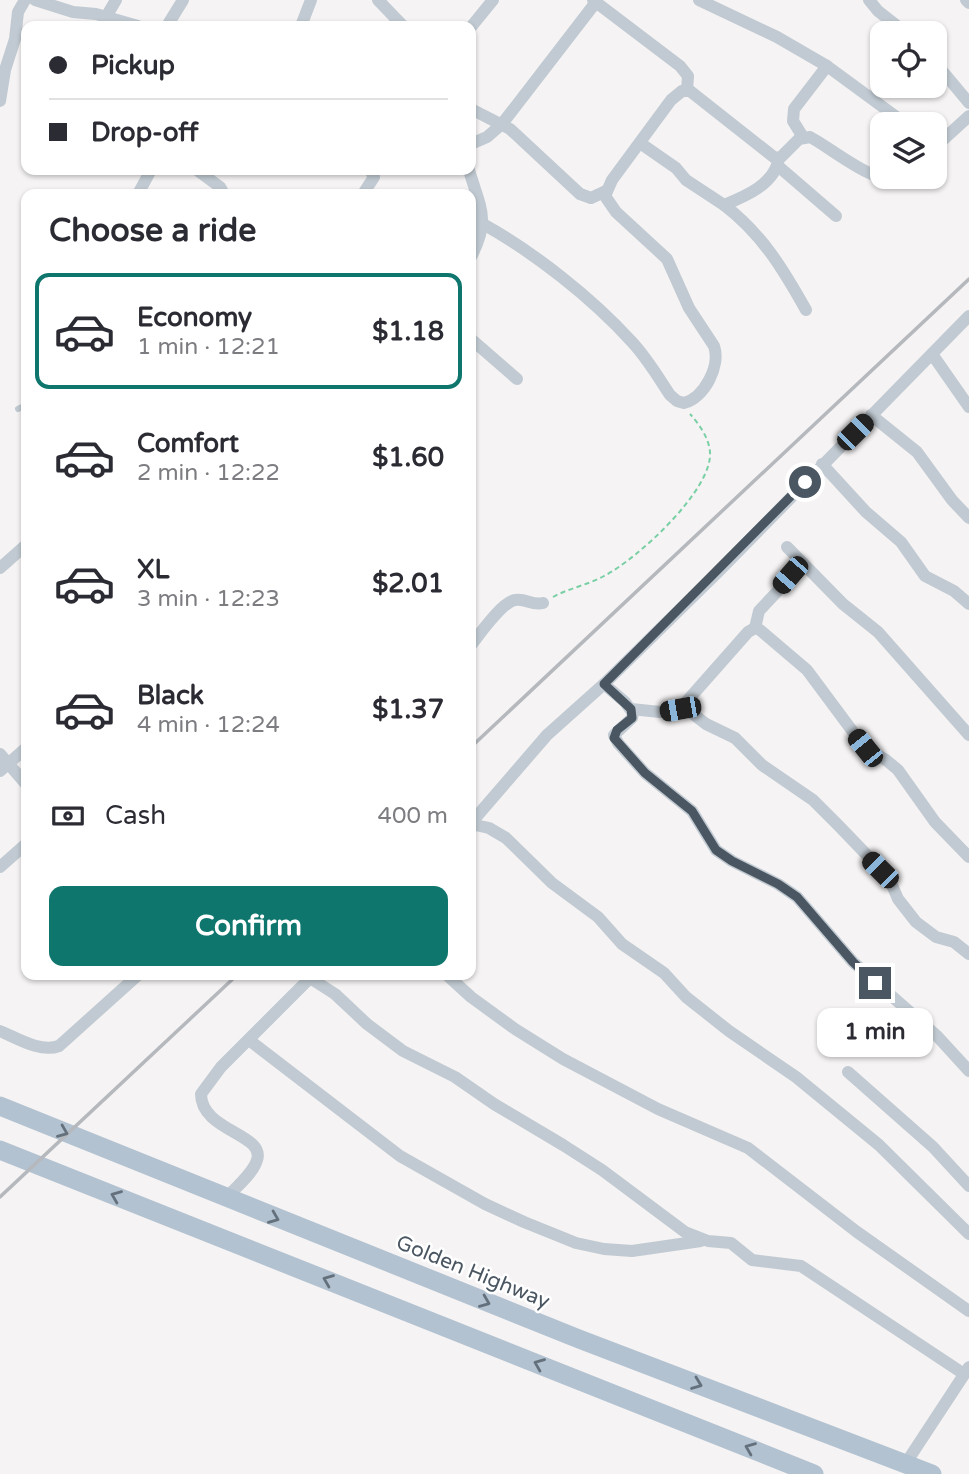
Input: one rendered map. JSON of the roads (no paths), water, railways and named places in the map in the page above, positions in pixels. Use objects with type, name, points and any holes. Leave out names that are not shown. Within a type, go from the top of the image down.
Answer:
[{"type":"main road","name":"Golden Highway","points":[[0,1106],[592,1344],[932,1474]]},
{"type":"main road","points":[[0,1150],[814,1474]]},
{"type":"street","points":[[0,101],[5,70],[15,39],[21,30],[18,12],[25,0]]},
{"type":"street","points":[[34,0],[73,12],[120,21]]},
{"type":"street","points":[[106,17],[116,0]]},
{"type":"street","points":[[170,21],[183,0]]},
{"type":"street","points":[[303,21],[311,0]]},
{"type":"street","points":[[378,0],[398,21]]},
{"type":"street","points":[[476,21],[493,0]]},
{"type":"street","points":[[699,0],[777,37],[827,66],[889,112]]},
{"type":"street","points":[[869,0],[891,21]]},
{"type":"street","points":[[476,142],[487,137],[502,124],[594,1],[680,66],[688,76],[687,90]]},
{"type":"street","points":[[803,137],[793,121],[793,109],[827,66]]},
{"type":"street","points":[[947,77],[969,103]]},
{"type":"street","points":[[476,111],[502,124],[580,194],[592,198],[606,191],[671,100],[687,90]]},
{"type":"street","points":[[687,90],[749,135],[836,216]]},
{"type":"street","points":[[947,137],[968,118]]},
{"type":"street","points":[[724,205],[767,181],[779,162],[803,137],[818,141],[870,171]]},
{"type":"street","points":[[640,144],[676,168],[686,180],[724,205],[753,230],[774,255],[806,310]]},
{"type":"street","points":[[204,175],[221,189]]},
{"type":"street","points":[[483,224],[531,254],[608,319],[633,342],[677,401],[689,402],[701,394],[717,352],[689,308],[667,259],[616,212],[606,199],[606,191]]},
{"type":"street","points":[[476,192],[483,224],[476,248]]},
{"type":"street","points":[[476,817],[548,735],[604,684],[969,316]]},
{"type":"street","points":[[476,343],[517,379]]},
{"type":"street","points":[[932,354],[969,407]]},
{"type":"street","points":[[871,415],[917,452],[952,500],[969,518]]},
{"type":"street","points":[[822,464],[866,512],[901,542],[925,576],[969,604]]},
{"type":"street","points":[[787,547],[843,604],[878,632],[969,735]]},
{"type":"street","points":[[0,568],[21,549]]},
{"type":"street","points":[[680,709],[754,628],[759,611],[803,564]]},
{"type":"street","points":[[476,639],[508,603],[519,599],[535,604],[543,603]]},
{"type":"street","points":[[754,628],[760,630],[807,670],[865,748],[898,770],[935,822],[969,856]]},
{"type":"street","points":[[604,684],[631,709],[660,712],[680,709],[692,712],[706,724],[735,737],[762,765],[813,800],[889,878],[898,899],[916,922],[936,937],[954,942],[969,954]]},
{"type":"street","points":[[631,709],[632,718],[617,730],[614,738],[645,773],[692,811],[716,850],[797,897],[853,962],[937,1036],[969,1071]]},
{"type":"street","points":[[21,751],[3,762],[21,779]]},
{"type":"street","points":[[476,824],[506,838],[552,883],[598,917],[622,943],[664,973],[697,1006],[756,1051],[796,1077],[892,1156],[969,1234]]},
{"type":"street","points":[[0,867],[21,848]]},
{"type":"street","points":[[0,1031],[42,1048],[52,1049],[59,1046],[132,980]]},
{"type":"street","points":[[226,1198],[255,1165],[258,1154],[248,1140],[211,1118],[205,1111],[201,1094],[221,1067],[307,980]]},
{"type":"street","points":[[316,980],[403,1051],[455,1077],[494,1104],[573,1151],[676,1227],[708,1241],[730,1243],[752,1260],[801,1266],[966,1371],[906,1463]]},
{"type":"street","points":[[452,980],[515,1029],[563,1059],[658,1109],[748,1148],[857,1232],[969,1311]]},
{"type":"street","points":[[249,1040],[400,1156],[485,1204],[524,1222],[576,1244],[604,1249],[632,1251],[708,1241]]},
{"type":"street","points":[[848,1072],[933,1147],[969,1186]]},
{"type":"railway","points":[[476,742],[969,279]]},
{"type":"railway","points":[[0,1197],[232,980]]}]
